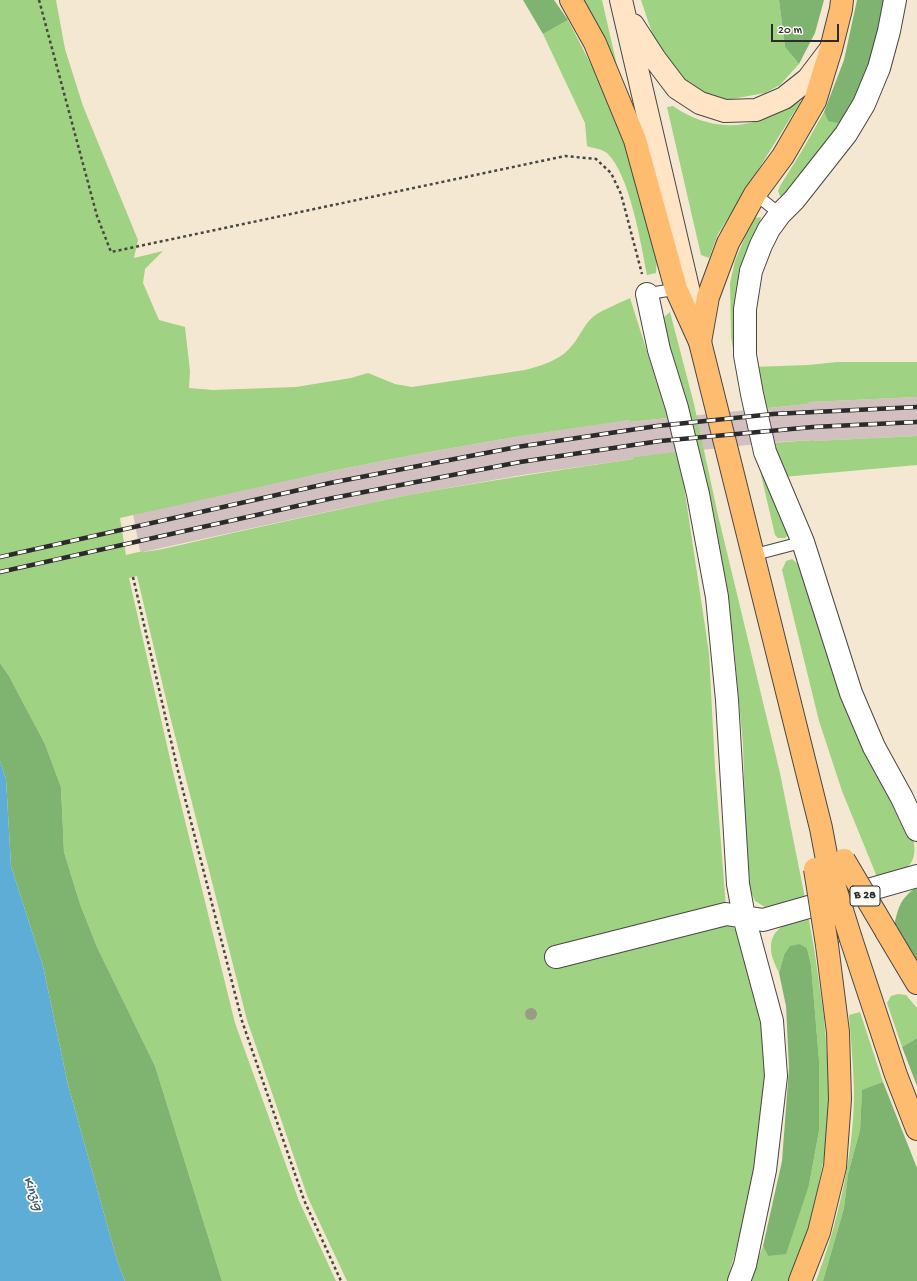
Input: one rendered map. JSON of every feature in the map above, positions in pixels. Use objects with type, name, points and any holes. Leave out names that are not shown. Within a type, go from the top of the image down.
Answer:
[{"type":"main road","points":[[571,0],[595,43],[635,140],[676,288],[700,342]]},
{"type":"main road","points":[[700,342],[708,297],[728,243],[755,194],[783,156],[815,101],[831,49],[842,0]]},
{"type":"main road","points":[[622,5],[654,60],[677,88],[700,103],[725,111],[756,110],[784,98],[808,79],[831,49]]},
{"type":"main road","points":[[622,5],[700,342],[821,828]]},
{"type":"main road","name":"B 28","points":[[821,828],[829,865],[851,939],[896,1076],[917,1129]]},
{"type":"main road","name":"B 28","points":[[800,1281],[819,1232],[835,1167],[840,1099],[838,1032],[827,945],[829,865],[821,828]]},
{"type":"main road","name":"B 28","points":[[829,865],[886,931],[917,983]]},
{"type":"street","points":[[895,0],[889,31],[879,68],[864,104],[846,134],[794,200],[780,214],[761,245],[751,271],[745,309],[745,355],[765,452],[803,542],[851,693],[874,747],[902,798],[917,830]]},
{"type":"street","points":[[647,294],[659,350],[677,408],[698,494],[717,597],[727,700],[738,884],[744,916],[772,1021],[776,1076],[765,1170],[745,1265],[739,1281]]},
{"type":"street","points":[[556,957],[726,914],[763,920],[917,876]]},
{"type":"lane","points":[[755,194],[780,214]]},
{"type":"lane","points":[[647,294],[676,288]]},
{"type":"lane","points":[[754,555],[803,542]]},
{"type":"path","points":[[39,0],[97,216],[112,252],[565,156],[596,159],[611,173],[621,194],[647,294]]},
{"type":"path","points":[[133,576],[178,771],[242,1021],[304,1200],[341,1281]]},
{"type":"shaded area","points":[[917,397],[917,436],[776,442],[635,457],[634,459],[522,475],[425,492],[143,552],[140,551],[133,514],[418,454],[620,421],[630,420],[630,422],[807,404],[810,402]]},
{"type":"green space","points":[[0,0],[56,0],[65,49],[83,106],[138,240],[134,258],[163,251],[145,269],[143,283],[159,320],[185,327],[190,371],[189,388],[213,390],[296,387],[351,378],[368,373],[395,384],[412,387],[525,370],[543,365],[560,357],[572,345],[594,316],[630,298],[668,418],[630,422],[629,420],[515,437],[418,454],[327,472],[120,518],[126,555],[143,551],[163,549],[326,512],[425,492],[634,459],[634,457],[676,452],[684,486],[709,653],[715,767],[727,920],[740,935],[765,1029],[766,1085],[758,1155],[742,1229],[727,1281],[347,1281],[308,1198],[247,1020],[170,716],[137,576],[129,578],[173,772],[235,1023],[299,1201],[336,1281],[222,1281],[155,1066],[97,947],[80,904],[64,852],[61,787],[45,744],[9,676],[0,663]]},
{"type":"green space","points":[[523,0],[554,0],[568,20],[543,34]]},
{"type":"green space","points":[[579,0],[602,0],[620,79]]},
{"type":"green space","points":[[641,0],[779,0],[785,47],[799,64],[780,85],[765,93],[726,100],[708,96],[686,85],[655,42]]},
{"type":"green space","points":[[779,0],[824,0],[815,33],[799,64],[785,47]]},
{"type":"green space","points":[[857,0],[889,0],[888,8],[851,116],[838,123],[828,121],[824,112],[844,60]]},
{"type":"green space","points":[[568,20],[602,86],[628,154],[657,255],[656,273],[647,275],[633,211],[622,177],[615,163],[607,153],[587,146],[585,123],[543,34]]},
{"type":"green space","points":[[801,101],[718,234],[709,258],[701,255],[667,107],[673,106],[693,117],[714,124],[735,125],[758,121]]},
{"type":"green space","points":[[824,112],[828,121],[851,116],[784,196],[780,196],[778,191],[780,186]]},
{"type":"green space","points":[[761,217],[740,308],[790,533],[785,538],[778,538],[775,535],[737,372],[731,337],[730,283],[735,261],[755,218]]},
{"type":"green space","points":[[670,312],[694,404],[718,515],[780,773],[805,898],[785,904],[765,907],[755,901],[751,892],[747,872],[743,744],[734,647],[724,583],[662,331],[664,317]]},
{"type":"green space","points":[[837,362],[917,362],[917,397],[810,402],[807,404],[758,409],[752,367],[808,365]]},
{"type":"green space","points":[[917,436],[917,465],[783,477],[770,443],[813,440]]},
{"type":"green space","points":[[792,559],[802,567],[858,726],[914,842],[912,861],[900,872],[877,877],[842,791],[819,721],[782,570],[786,561]]},
{"type":"green space","points":[[0,663],[9,676],[45,744],[61,787],[64,852],[80,904],[97,947],[155,1066],[222,1281],[125,1281],[117,1260],[68,1085],[43,966],[11,866],[6,779],[0,761]]},
{"type":"green space","points":[[914,889],[917,889],[917,962],[894,926],[902,901]]},
{"type":"green space","points":[[808,915],[824,1017],[829,1082],[826,1148],[811,1221],[789,1281],[749,1281],[763,1246],[768,1256],[809,1185],[819,1131],[819,1060],[811,965],[807,948],[800,944],[784,955],[779,973],[771,952],[772,941],[778,930],[795,920]]},
{"type":"green space","points":[[800,944],[807,948],[811,965],[819,1060],[819,1131],[809,1185],[786,1254],[768,1256],[763,1246],[782,1161],[789,1068],[786,1006],[779,973],[784,955],[790,946]]},
{"type":"green space","points":[[898,994],[906,995],[917,1008],[917,1038],[902,1047],[887,1003],[891,996]]},
{"type":"green space","points":[[860,1012],[883,1082],[862,1091],[860,1130],[848,1174],[844,1208],[823,1281],[816,1281],[824,1259],[844,1186],[852,1136],[854,1111],[853,1061],[849,1015]]},
{"type":"green space","points":[[917,1038],[917,1086],[902,1047]]},
{"type":"green space","points":[[883,1082],[917,1168],[917,1281],[823,1281],[844,1208],[848,1174],[860,1130],[862,1090]]},
{"type":"water","name":"Kinzig","points":[[0,761],[6,779],[11,866],[43,966],[68,1085],[117,1260],[125,1281],[0,1281]]},
{"type":"railway","points":[[0,557],[330,483],[517,447],[657,426],[773,414],[917,407]]},
{"type":"railway","points":[[0,572],[333,498],[520,462],[660,441],[813,427],[917,422]]}]
